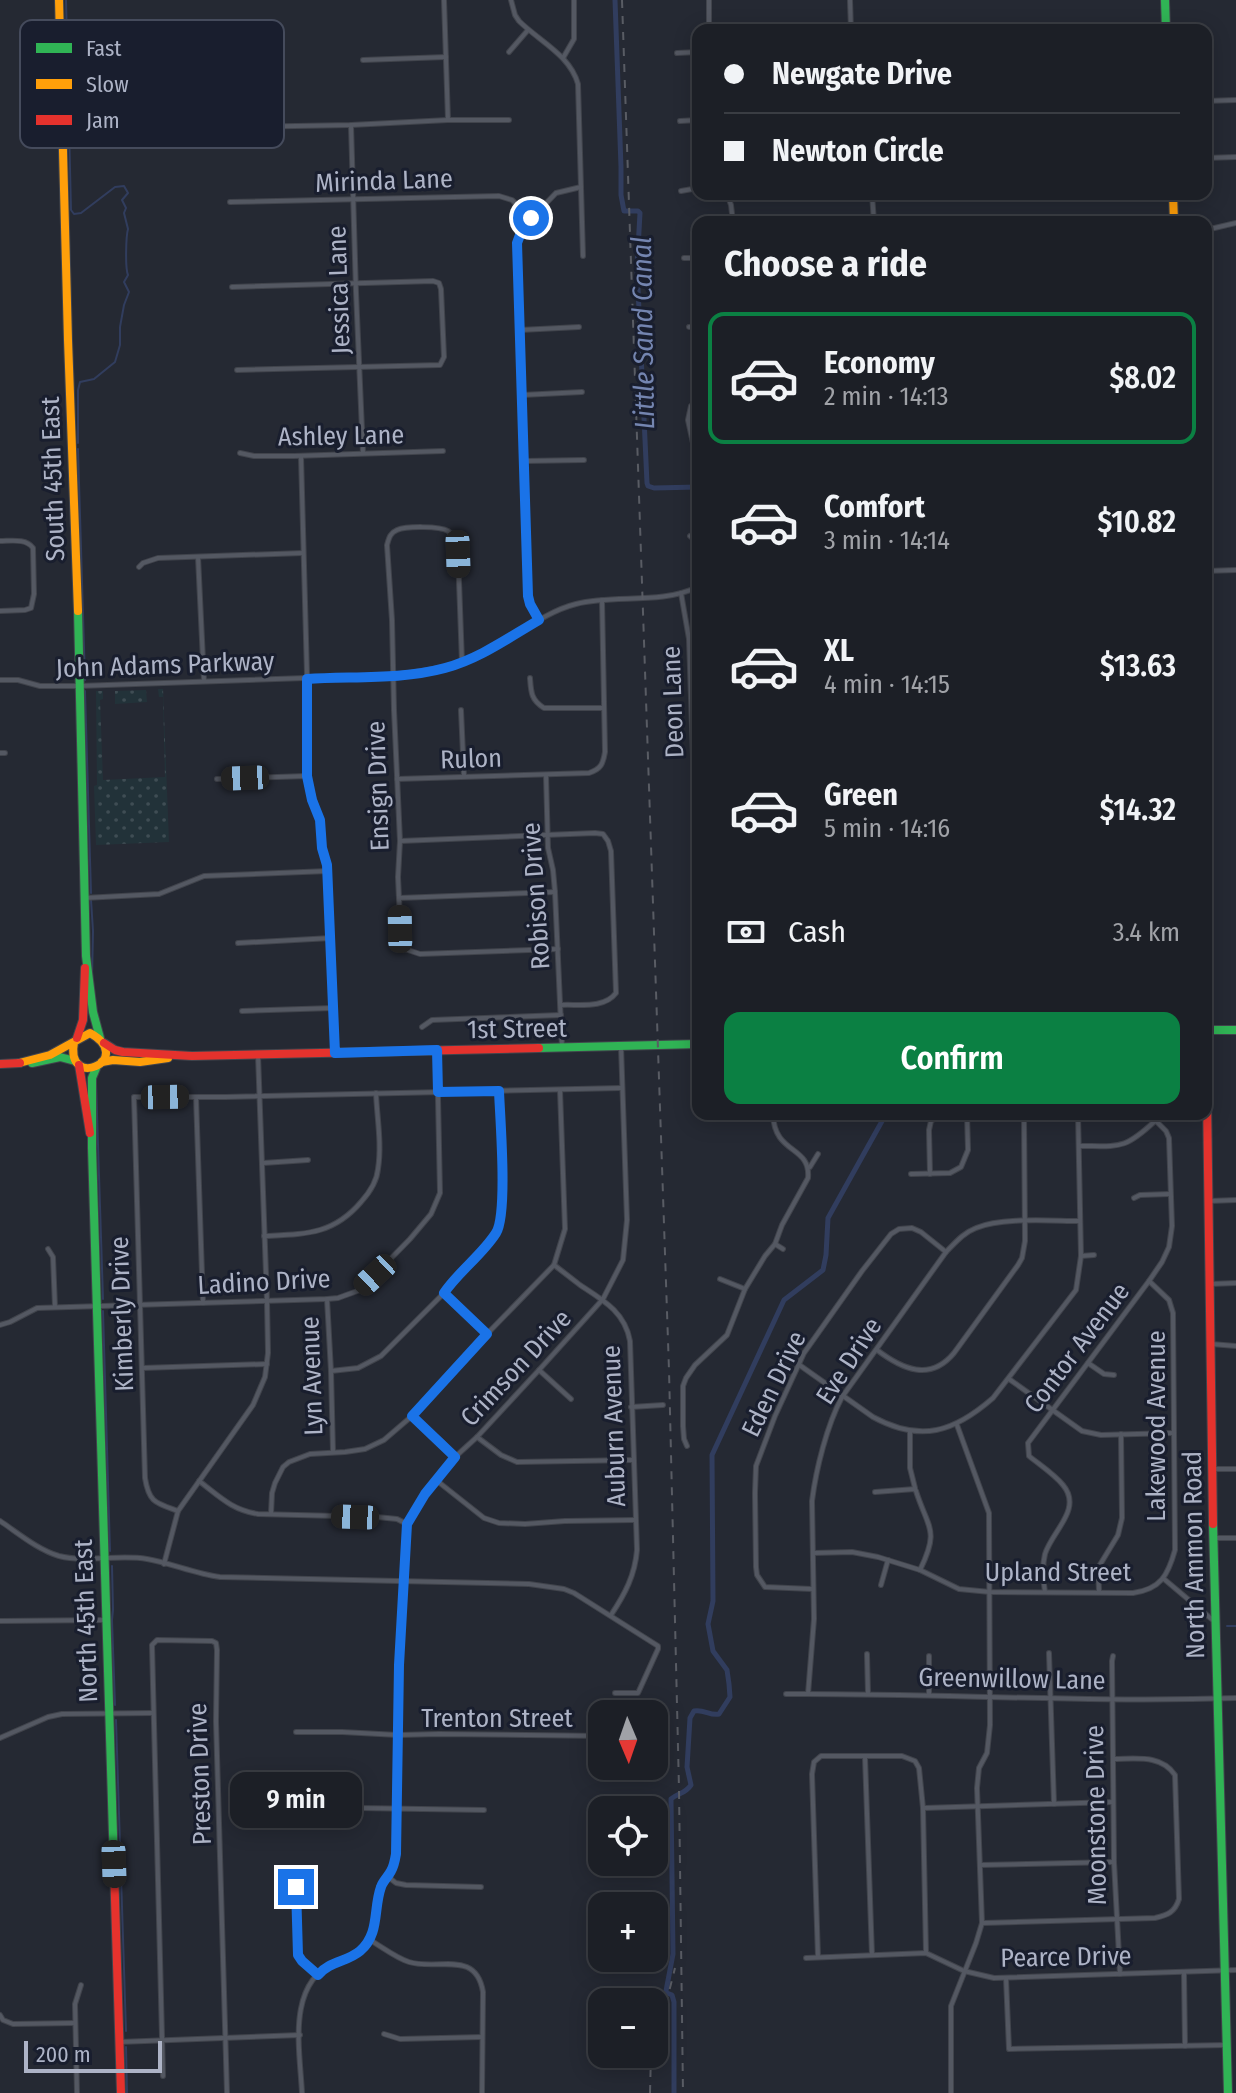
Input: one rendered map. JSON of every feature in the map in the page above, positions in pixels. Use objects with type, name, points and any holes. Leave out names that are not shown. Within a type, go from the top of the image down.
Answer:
[{"type":"main road","name":"South 45th East","points":[[59,0],[60,20]]},
{"type":"main road","points":[[1165,0],[1166,24]]},
{"type":"main road","name":"South 45th East","points":[[63,148],[86,956],[83,1020],[75,1040]]},
{"type":"main road","name":"South 45th East","points":[[86,956],[93,1012],[102,1040]]},
{"type":"main road","points":[[1212,1029],[1236,1030]]},
{"type":"main road","points":[[19,1063],[52,1054],[90,1033],[123,1052],[192,1056]]},
{"type":"main road","points":[[75,1040],[71,1051],[77,1064]]},
{"type":"main road","points":[[100,1064],[106,1054],[102,1040]]},
{"type":"main road","name":"1st Street","points":[[192,1056],[692,1044]]},
{"type":"main road","points":[[0,1064],[38,1063],[60,1057],[90,1068],[113,1060],[140,1062],[192,1056]]},
{"type":"main road","name":"North 45th East","points":[[77,1064],[92,1148]]},
{"type":"main road","name":"North 45th East","points":[[100,1064],[92,1078],[92,1148],[121,2093]]},
{"type":"main road","name":"North Ammon Road","points":[[1208,1120],[1214,1622],[1229,2093]]},
{"type":"street","points":[[444,0],[448,120]]},
{"type":"street","points":[[511,0],[515,15],[528,30],[563,58],[574,72],[578,84],[583,256]]},
{"type":"street","points":[[563,58],[574,39],[574,0]]},
{"type":"street","points":[[709,0],[709,24]]},
{"type":"street","points":[[850,0],[851,24]]},
{"type":"street","points":[[509,52],[528,30]]},
{"type":"street","points":[[677,53],[692,52]]},
{"type":"street","points":[[363,60],[446,57]]},
{"type":"street","points":[[1212,101],[1236,100]]},
{"type":"street","points":[[284,126],[509,120]]},
{"type":"street","points":[[680,121],[692,120]]},
{"type":"street","name":"Jessica Lane","points":[[351,125],[363,453]]},
{"type":"street","points":[[1212,158],[1236,157]]},
{"type":"street","points":[[539,620],[528,596],[517,243],[523,227],[556,193],[581,187]]},
{"type":"street","points":[[681,191],[692,189]]},
{"type":"street","name":"Mirinda Lane","points":[[230,202],[499,196],[512,200],[531,218]]},
{"type":"street","points":[[1212,229],[1236,223]]},
{"type":"street","points":[[684,258],[692,258]]},
{"type":"street","points":[[232,287],[433,281],[441,285],[444,361],[440,365],[237,370]]},
{"type":"street","points":[[520,330],[579,327]]},
{"type":"street","points":[[522,395],[582,392]]},
{"type":"street","points":[[692,405],[688,420],[692,438]]},
{"type":"street","name":"Ashley Lane","points":[[240,453],[301,456],[443,451]]},
{"type":"street","points":[[301,456],[307,776],[320,820],[328,871],[335,1053]]},
{"type":"street","points":[[524,461],[584,460]]},
{"type":"street","name":"Ensign Drive","points":[[462,662],[455,539],[443,529],[396,530],[389,536],[387,545],[400,841],[401,941],[405,949],[420,954],[558,949]]},
{"type":"street","points":[[0,541],[21,541],[33,548],[34,594],[31,608],[0,611]]},
{"type":"street","points":[[139,567],[158,558],[303,553]]},
{"type":"street","points":[[198,557],[204,681]]},
{"type":"street","points":[[1212,571],[1236,570]]},
{"type":"street","name":"John Adams Parkway","points":[[0,680],[18,680],[40,686],[79,686],[307,679],[429,671],[490,650],[539,620],[576,604],[663,597],[692,589]]},
{"type":"street","name":"Deon Lane","points":[[681,593],[692,688]]},
{"type":"street","points":[[530,678],[532,697],[544,708],[603,708],[602,600]]},
{"type":"street","name":"Rulon","points":[[397,779],[589,773],[599,769],[604,762],[603,708]]},
{"type":"street","points":[[461,710],[464,776]]},
{"type":"street","name":"Robison Drive","points":[[546,775],[562,1048]]},
{"type":"street","points":[[217,779],[307,776]]},
{"type":"street","points":[[400,841],[603,834],[611,851],[616,993],[611,1000],[603,1003],[561,1005]]},
{"type":"street","points":[[84,898],[159,894],[204,876],[328,871]]},
{"type":"street","points":[[399,898],[555,892]]},
{"type":"street","points":[[238,943],[331,938]]},
{"type":"street","points":[[242,1011],[333,1008]]},
{"type":"street","points":[[422,1027],[432,1020],[561,1015]]},
{"type":"street","name":"Crimson Drive","points":[[370,1940],[381,1884],[393,1868],[396,1854],[407,1524],[425,1494],[455,1457],[603,1299],[623,1260],[627,1237],[621,1046]]},
{"type":"street","name":"Ladino Drive","points":[[0,1325],[37,1308],[327,1299],[360,1290],[410,1239],[437,1204],[440,1182],[437,1050]]},
{"type":"street","points":[[164,1564],[178,1511],[253,1405],[267,1364],[258,1055]]},
{"type":"street","points":[[203,1303],[196,1096],[621,1088]]},
{"type":"street","points":[[271,1514],[272,1493],[283,1467],[302,1457],[355,1451],[378,1444],[412,1416],[554,1265],[565,1229],[560,1090]]},
{"type":"street","points":[[331,1371],[358,1368],[381,1356],[444,1293],[498,1230],[502,1210],[499,1091]]},
{"type":"street","points":[[264,1236],[325,1230],[343,1220],[367,1195],[378,1171],[376,1093]]},
{"type":"street","name":"Kimberly Drive","points":[[178,1511],[154,1502],[147,1491],[145,1478],[134,1097],[196,1096]]},
{"type":"street","points":[[773,1120],[780,1141],[805,1159],[809,1170]]},
{"type":"street","points":[[930,1174],[929,1130],[933,1120]]},
{"type":"street","points":[[911,1174],[955,1172],[961,1167],[968,1150],[968,1120]]},
{"type":"street","points":[[876,1350],[907,1369],[929,1369],[949,1359],[1022,1258],[1025,1241],[1024,1120]]},
{"type":"street","points":[[798,1364],[884,1423],[910,1432],[957,1425],[980,1410],[1009,1379],[1076,1290],[1081,1256],[1078,1120]]},
{"type":"street","points":[[1079,1146],[1126,1144],[1155,1121]]},
{"type":"street","name":"Contor Avenue","points":[[1045,1592],[1045,1555],[1068,1515],[1070,1502],[1063,1485],[1029,1456],[1027,1447],[1149,1281],[1162,1262],[1172,1237],[1169,1138],[1155,1121]]},
{"type":"street","points":[[687,1446],[683,1435],[683,1386],[686,1378],[695,1365],[727,1335],[745,1289],[775,1244],[818,1154]]},
{"type":"street","points":[[262,1163],[308,1160]]},
{"type":"street","points":[[1134,1198],[1170,1194]]},
{"type":"street","points":[[1209,1201],[1236,1200]]},
{"type":"street","name":"Eve Drive","points":[[808,1694],[813,1639],[812,1501],[833,1413],[842,1397],[946,1252],[964,1234],[975,1228],[1004,1223],[1080,1221]]},
{"type":"street","name":"Eden Drive","points":[[812,1589],[765,1587],[757,1575],[756,1466],[765,1441],[798,1364],[891,1234],[899,1229],[912,1228],[946,1252]]},
{"type":"street","points":[[775,1244],[783,1249]]},
{"type":"street","points":[[48,1249],[53,1257],[55,1307]]},
{"type":"street","points":[[1081,1256],[1094,1255]]},
{"type":"street","name":"Auburn Avenue","points":[[554,1265],[603,1299],[628,1330],[632,1359],[637,1550],[634,1570],[624,1595],[611,1615]]},
{"type":"street","points":[[720,1279],[745,1289]]},
{"type":"street","name":"Lakewood Avenue","points":[[1149,1281],[1169,1300],[1173,1313],[1175,1550],[1164,1579]]},
{"type":"street","points":[[1210,1284],[1236,1283]]},
{"type":"street","points":[[444,1293],[487,1334]]},
{"type":"street","name":"Lyn Avenue","points":[[327,1299],[333,1452]]},
{"type":"street","points":[[1210,1344],[1236,1346]]},
{"type":"street","points":[[1088,1363],[1104,1374],[1114,1375]]},
{"type":"street","points":[[142,1368],[267,1364]]},
{"type":"street","points":[[539,1370],[571,1399]]},
{"type":"street","points":[[1009,1379],[1082,1431],[1101,1435],[1173,1433]]},
{"type":"street","points":[[631,1407],[663,1405]]},
{"type":"street","points":[[412,1416],[455,1457]]},
{"type":"street","points":[[951,2093],[951,2006],[982,1923],[977,1788],[979,1768],[987,1753],[990,1723],[991,1515],[957,1425]]},
{"type":"street","points":[[910,1432],[910,1468],[931,1535],[928,1553],[920,1570]]},
{"type":"street","points":[[1099,1591],[1098,1568],[1118,1535],[1122,1518],[1121,1434]]},
{"type":"street","points":[[477,1437],[501,1455],[517,1462],[633,1460]]},
{"type":"street","points":[[1212,1469],[1236,1469]]},
{"type":"street","points":[[436,1480],[484,1518],[499,1523],[636,1520]]},
{"type":"street","points":[[199,1481],[237,1509],[258,1514],[377,1517],[397,1519],[407,1524]]},
{"type":"street","points":[[875,1492],[915,1489]]},
{"type":"street","points":[[0,1521],[47,1551],[62,1556],[130,1557],[201,1575],[516,1584],[574,1593],[658,1646],[638,1693],[615,1693]]},
{"type":"street","points":[[1213,1538],[1236,1538]]},
{"type":"street","name":"Upland Street","points":[[813,1553],[852,1552],[920,1570],[959,1589],[990,1592],[1133,1593],[1145,1591],[1164,1579],[1214,1622]]},
{"type":"street","points":[[881,1585],[888,1560]]},
{"type":"street","points":[[0,1621],[106,1620]]},
{"type":"street","name":"Preston Drive","points":[[153,1713],[152,1645],[157,1640],[206,1640],[216,1643],[216,1737],[227,2038]]},
{"type":"street","points":[[1049,1653],[1054,1804]]},
{"type":"street","points":[[867,1654],[868,1694]]},
{"type":"street","points":[[929,1656],[929,1695]]},
{"type":"street","name":"Moonstone Drive","points":[[1113,1656],[1114,1862],[1120,1974]]},
{"type":"street","name":"Greenwillow Lane","points":[[786,1694],[1236,1698]]},
{"type":"street","points":[[0,1738],[48,1717],[153,1713],[163,2076]]},
{"type":"street","name":"Trenton Street","points":[[296,1732],[588,1736]]},
{"type":"street","points":[[818,1957],[812,1774],[814,1762],[821,1756],[902,1756],[915,1761],[919,1768],[922,1779],[926,1953]]},
{"type":"street","points":[[865,1757],[872,1955]]},
{"type":"street","points":[[982,1923],[1155,1918],[1168,1915],[1176,1907],[1179,1899],[1175,1775],[1162,1762],[1113,1759]]},
{"type":"street","points":[[923,1808],[1113,1802]]},
{"type":"street","points":[[297,1807],[484,1810]]},
{"type":"street","points":[[980,1865],[1114,1862]]},
{"type":"street","points":[[387,1876],[396,1883],[406,1885],[481,1887]]},
{"type":"street","points":[[296,1887],[298,1955],[318,1975]]},
{"type":"street","points":[[302,2093],[301,2006],[306,1992],[322,1969],[354,1956],[370,1940],[407,1962],[465,1965],[475,1972],[483,1992],[482,2093]]},
{"type":"street","name":"Pearce Drive","points":[[806,1958],[926,1953],[964,1971],[994,1978],[1236,1970]]},
{"type":"street","points":[[1184,1972],[1185,2046]]},
{"type":"street","points":[[1006,1978],[1009,2049],[1228,2045]]},
{"type":"street","points":[[77,2093],[75,2004],[81,1985]]},
{"type":"street","points":[[0,2015],[3,2020],[13,2024],[75,2023]]},
{"type":"street","points":[[384,2034],[400,2039],[482,2037]]},
{"type":"street","points":[[119,2042],[300,2035]]},
{"type":"street","points":[[227,2038],[227,2093]]},
{"type":"shaded area","points":[[158,689],[163,689],[169,842],[96,845],[96,691],[103,691],[103,699],[100,700],[103,780],[165,777],[163,697],[159,697]]},
{"type":"shaded area","points":[[146,690],[147,702],[115,704],[115,691]]},
{"type":"waterway","points":[[66,0],[66,20]]},
{"type":"waterway","name":"Little Sand Canal","points":[[615,0],[621,195],[624,211],[640,213],[637,267],[647,483],[654,488],[692,487]]},
{"type":"waterway","points":[[70,148],[71,210],[74,214],[81,213],[115,187],[124,186],[128,193],[122,200],[128,229],[128,275],[124,282],[129,292],[120,327],[120,345],[115,362],[94,379],[80,382],[78,443]]},
{"type":"waterway","points":[[78,449],[85,680]]},
{"type":"waterway","points":[[85,691],[91,893]]},
{"type":"waterway","points":[[91,900],[92,979]]},
{"type":"waterway","points":[[96,1082],[103,1299]]},
{"type":"waterway","name":"Little Sand Canal","points":[[674,2093],[674,2002],[672,1995],[666,1991],[673,1954],[671,1799],[691,1785],[687,1767],[690,1718],[694,1711],[719,1714],[730,1697],[727,1670],[713,1651],[708,1624],[713,1601],[712,1455],[784,1300],[823,1270],[828,1218],[883,1120]]},
{"type":"waterway","points":[[103,1311],[110,1551]]},
{"type":"waterway","points":[[112,1566],[115,1705]]},
{"type":"waterway","points":[[1227,1626],[1236,1626]]},
{"type":"waterway","points":[[116,1720],[126,2031]]},
{"type":"waterway","points":[[126,2047],[127,2093]]},
{"type":"railway","points":[[622,0],[669,1370],[683,2093]]},
{"type":"railway","points":[[668,1996],[675,1968]]},
{"type":"railway","points":[[650,2093],[651,2068]]},
{"type":"traffic: fast","points":[[1165,0],[1166,24]]},
{"type":"traffic: fast","points":[[78,611],[86,956],[93,1012],[100,1038]]},
{"type":"traffic: fast","points":[[1212,1030],[1236,1030]]},
{"type":"traffic: fast","points":[[539,1048],[692,1044]]},
{"type":"traffic: fast","points":[[32,1063],[60,1057],[75,1061]]},
{"type":"traffic: fast","points":[[97,1066],[92,1078],[92,1148],[114,1867]]},
{"type":"traffic: fast","points":[[1213,1524],[1228,2093]]},
{"type":"traffic: slow","points":[[59,0],[60,20]]},
{"type":"traffic: slow","points":[[63,148],[78,611]]},
{"type":"traffic: slow","points":[[1173,200],[1174,216]]},
{"type":"traffic: slow","points":[[19,1063],[50,1055],[90,1033],[102,1043],[106,1052],[103,1060],[88,1068],[79,1065],[74,1057],[74,1042]]},
{"type":"traffic: slow","points":[[102,1062],[168,1058]]},
{"type":"traffic: jam","points":[[77,1038],[83,1020],[85,968]]},
{"type":"traffic: jam","points":[[104,1043],[123,1052],[192,1056],[539,1048]]},
{"type":"traffic: jam","points":[[0,1064],[20,1063]]},
{"type":"traffic: jam","points":[[79,1065],[90,1133]]},
{"type":"traffic: jam","points":[[1207,1120],[1213,1524]]},
{"type":"traffic: jam","points":[[114,1867],[121,2093]]},
{"type":"route","points":[[296,1887],[298,1955],[318,1975],[322,1969],[354,1956],[365,1947],[373,1933],[381,1884],[393,1868],[396,1854],[399,1665],[407,1524],[425,1494],[455,1457],[412,1416],[487,1334],[444,1293],[498,1230],[502,1210],[499,1091],[438,1092],[437,1050],[335,1053],[327,865],[320,820],[307,776],[307,679],[393,675],[445,668],[490,650],[539,620],[528,596],[517,243],[523,227],[531,218]]}]
